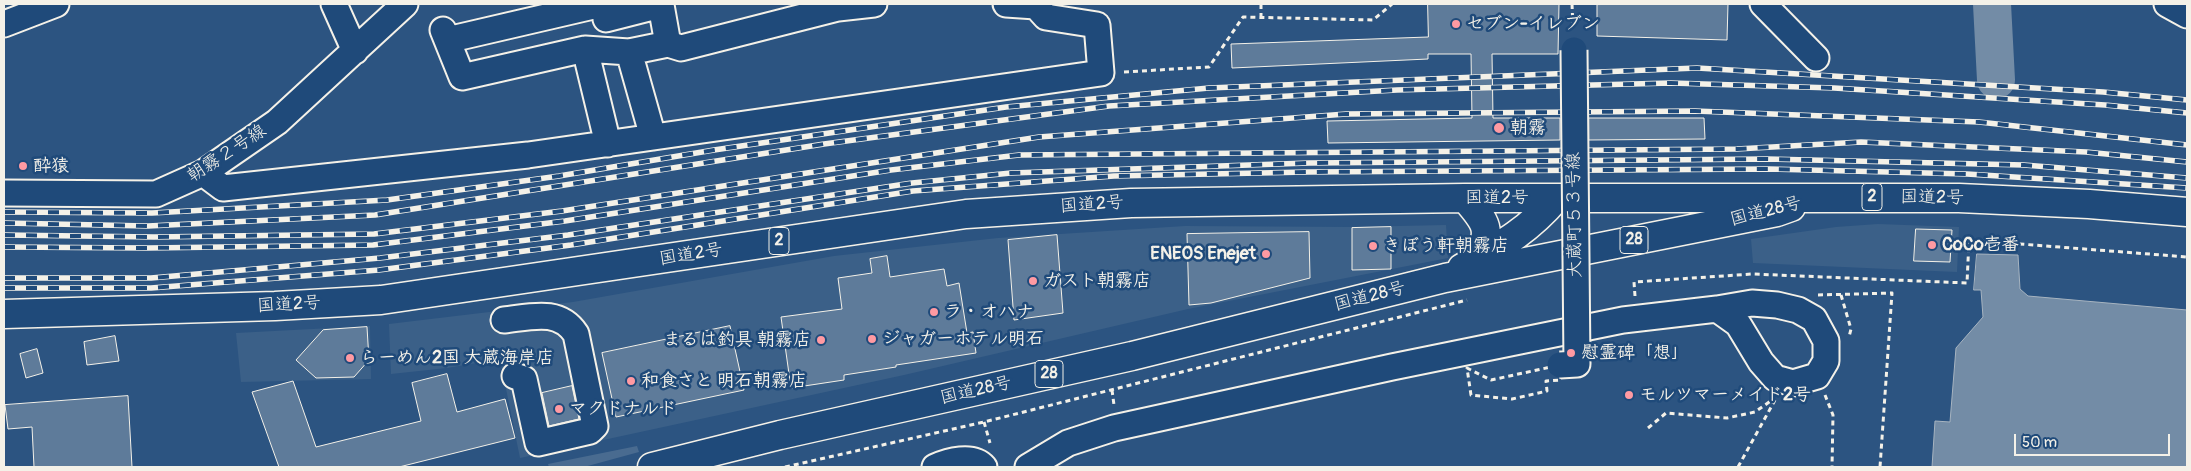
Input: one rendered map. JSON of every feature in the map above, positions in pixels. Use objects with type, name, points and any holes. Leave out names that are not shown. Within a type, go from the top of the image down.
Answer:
[{"type":"highway","name":"国道28号","points":[[652,467],[780,435],[1132,356],[1445,278],[1777,212],[1821,197]]},
{"type":"highway","name":"国道2号","points":[[4,314],[275,306],[381,300],[966,214],[1131,203],[1465,198],[1959,198],[2089,204],[2187,212]]},
{"type":"highway","points":[[1465,198],[1479,214],[1486,230],[1485,245],[1477,259]]},
{"type":"highway","name":"国道28号","points":[[1445,278],[1537,221],[1556,198]]},
{"type":"street","points":[[4,24],[56,4]]},
{"type":"street","points":[[334,4],[355,51]]},
{"type":"street","name":"朝霧２号線","points":[[4,194],[156,194],[203,173],[277,122],[405,4]]},
{"type":"street","points":[[668,44],[661,6],[604,9],[445,35],[462,77],[585,49],[621,52],[668,44],[681,48],[838,8],[874,4]]},
{"type":"street","points":[[203,173],[223,188],[528,155],[1101,73],[1097,25],[1046,17],[1036,6],[1006,4]]},
{"type":"street","points":[[1763,4],[1816,58]]},
{"type":"street","points":[[2168,4],[2187,15]]},
{"type":"street","points":[[604,9],[653,137]]},
{"type":"street","name":"大蔵町５３号線","points":[[1553,373],[1577,364],[1573,41]]},
{"type":"street","points":[[585,49],[608,144]]},
{"type":"street","points":[[1028,467],[1068,443],[1114,428],[1392,367],[1623,320],[1752,303],[1776,305],[1798,310],[1814,319],[1826,341],[1826,362],[1817,376],[1793,383],[1776,378],[1761,362],[1738,324],[1717,309]]},
{"type":"street","points":[[4,314],[4,330]]},
{"type":"street","points":[[504,320],[548,315],[562,319],[571,326],[576,334],[595,426],[590,431],[538,443],[524,379],[515,376]]},
{"type":"street","points":[[935,467],[958,461],[972,460],[984,467]]},
{"type":"path","points":[[1261,4],[1261,18]]},
{"type":"path","points":[[1101,73],[1209,67],[1243,17],[1373,20],[1392,4]]},
{"type":"path","points":[[1572,4],[1573,41]]},
{"type":"path","points":[[1636,304],[1634,282],[1752,274],[1967,283],[1969,240],[2187,257]]},
{"type":"path","points":[[1880,467],[1892,293]]},
{"type":"path","points":[[1841,295],[1851,329],[1847,346]]},
{"type":"path","points":[[786,467],[984,422],[1469,299]]},
{"type":"path","points":[[1476,366],[1467,368],[1471,395],[1512,400],[1546,391],[1553,373],[1491,380]]},
{"type":"path","points":[[1817,376],[1833,414],[1832,467]]},
{"type":"path","points":[[1772,393],[1781,400]]},
{"type":"path","points":[[1648,428],[1666,413],[1727,418],[1755,412],[1777,397]]},
{"type":"path","points":[[1738,467],[1777,397]]},
{"type":"shaded area","points":[[1878,224],[1959,227],[1957,272],[1753,263],[1751,239],[1836,227]]},
{"type":"shaded area","points":[[1446,225],[1448,258],[1188,309],[904,375],[520,458],[500,359],[447,368],[391,374],[389,324],[573,302],[834,256],[998,238],[1185,226],[1351,227]]},
{"type":"shaded area","points":[[1977,254],[2018,255],[2020,289],[2028,296],[2187,310],[2187,467],[1932,467],[1935,421],[1950,422],[1956,348],[1983,317],[1981,290],[1974,290]]},
{"type":"shaded area","points":[[370,326],[371,379],[241,382],[236,333]]},
{"type":"shaded area","points":[[637,446],[639,452],[584,467],[549,467],[548,464]]},
{"type":"building","points":[[1428,4],[1559,4],[1558,54],[1492,54],[1493,118],[1560,118],[1560,140],[1328,143],[1327,121],[1472,118],[1471,54],[1428,54],[1428,59],[1232,68],[1231,44],[1428,37]]},
{"type":"building","points":[[1728,4],[1727,40],[1597,36],[1597,5]]},
{"type":"building","points":[[1589,118],[1704,118],[1705,139],[1589,140]]},
{"type":"building","points":[[1391,227],[1391,269],[1352,270],[1352,228]]},
{"type":"building","points":[[1916,229],[1952,230],[1950,262],[1914,261]]},
{"type":"building","name":"ENEOS Enejet","points":[[1309,232],[1310,278],[1211,303],[1189,305],[1187,234]]},
{"type":"building","points":[[1057,235],[1063,313],[1014,320],[1008,240]]},
{"type":"building","points":[[887,256],[890,277],[944,269],[947,286],[959,283],[967,333],[973,332],[976,353],[896,365],[896,367],[844,375],[844,380],[791,388],[781,317],[842,309],[838,278],[872,273],[870,259]]},
{"type":"building","points":[[730,326],[744,390],[616,417],[602,353]]},
{"type":"building","points":[[367,327],[369,360],[354,377],[316,378],[296,360],[323,330]]},
{"type":"building","points":[[115,336],[119,361],[87,365],[84,342]]},
{"type":"building","points":[[37,349],[43,373],[26,378],[20,354]]},
{"type":"building","points":[[447,374],[457,412],[505,399],[515,438],[399,467],[279,467],[252,392],[293,381],[316,447],[421,421],[412,383]]},
{"type":"building","points":[[572,386],[579,419],[549,426],[542,393]]},
{"type":"building","points":[[128,396],[132,467],[34,467],[32,427],[8,429],[5,405]]},
{"type":"waterway","points":[[1992,4],[1996,80]]},
{"type":"railway","points":[[4,212],[152,213],[387,200],[559,176],[714,150],[1006,107],[1209,88],[1697,68],[2103,92],[2187,100]]},
{"type":"railway","points":[[4,223],[148,226],[375,215],[824,144],[1109,106],[1397,90],[1671,83],[1834,88],[2105,105],[2187,113]]},
{"type":"railway","points":[[4,235],[154,237],[374,234],[562,211],[1039,137],[1346,114],[1695,111],[1979,122],[2187,145]]},
{"type":"railway","points":[[4,247],[148,248],[373,245],[565,221],[891,170],[1019,155],[1737,149],[1861,142],[2086,152],[2187,162]]},
{"type":"railway","points":[[4,278],[151,278],[380,258],[568,235],[912,183],[1011,173],[1309,163],[1767,159],[2024,165],[2187,178]]},
{"type":"railway","points":[[4,288],[151,288],[379,270],[571,245],[913,191],[1114,176],[1308,172],[1769,169],[1967,174],[2187,188]]},
{"type":"place","name":"セブン-イレブン","points":[[1456,24]]},
{"type":"place","name":"朝霧","points":[[1499,128]]},
{"type":"place","name":"酔猿","points":[[23,166]]},
{"type":"place","name":"CoCo壱番","points":[[1932,245]]},
{"type":"place","name":"きぼう軒朝霧店","points":[[1373,246]]},
{"type":"place","name":"ENEOS Enejet","points":[[1266,254]]},
{"type":"place","name":"ガスト朝霧店","points":[[1033,281]]},
{"type":"place","name":"ラ・オハナ","points":[[934,312]]},
{"type":"place","name":"ジャガーホテル明石","points":[[872,339]]},
{"type":"place","name":"まるは釣具 朝霧店","points":[[821,340]]},
{"type":"place","name":"慰霊碑「想」","points":[[1571,353]]},
{"type":"place","name":"らーめん2国 大蔵海岸店","points":[[350,358]]},
{"type":"place","name":"和食さと 明石朝霧店","points":[[631,381]]},
{"type":"place","name":"モルツマーメイド2号","points":[[1629,395]]},
{"type":"place","name":"マクドナルド","points":[[559,409]]}]
